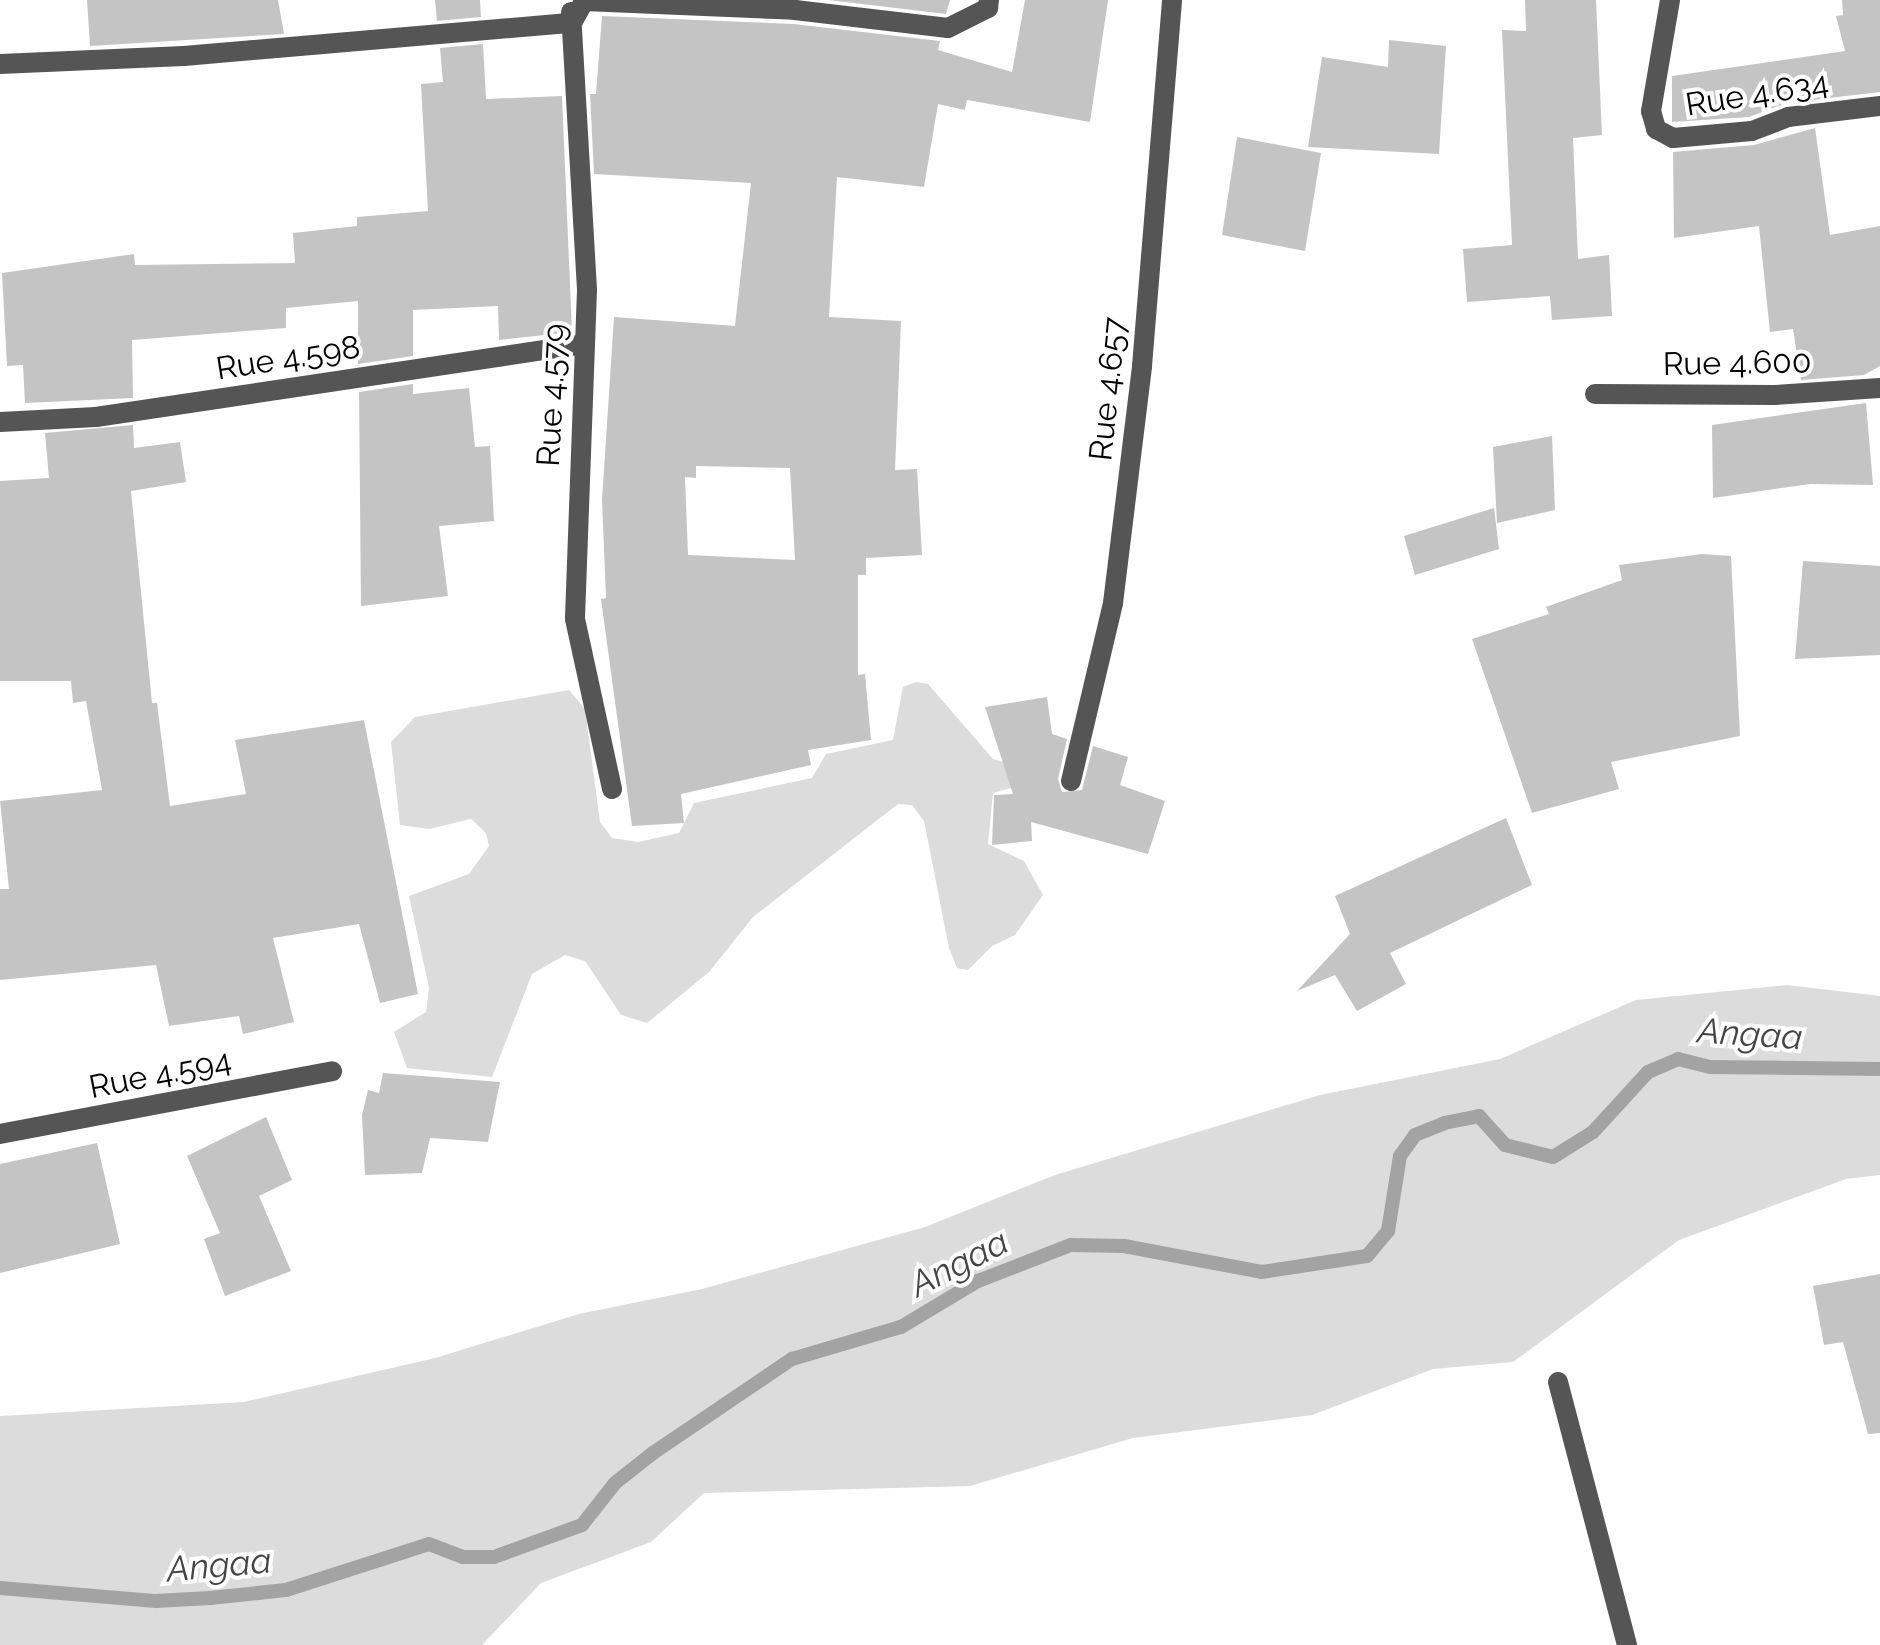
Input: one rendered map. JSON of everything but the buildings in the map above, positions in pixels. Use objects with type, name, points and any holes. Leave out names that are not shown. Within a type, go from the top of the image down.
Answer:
[{"type":"street","name":"Rue 4.579","points":[[570,0],[586,253],[575,619],[612,789]]},
{"type":"street","points":[[0,64],[184,56],[572,23],[584,1],[795,10],[948,28],[988,8],[989,0]]},
{"type":"street","name":"Rue 4.657","points":[[1071,780],[1113,602],[1142,366],[1172,0]]},
{"type":"street","name":"Rue 4.634","points":[[1670,0],[1651,111],[1656,129],[1673,138],[1752,132],[1788,116],[1880,106]]},
{"type":"street","name":"Rue 4.598","points":[[0,422],[96,418],[584,344]]},
{"type":"street","name":"Rue 4.600","points":[[1595,394],[1776,396],[1880,388]]},
{"type":"street","name":"Rue 4.594","points":[[0,1134],[332,1071]]},
{"type":"street","points":[[1558,1382],[1627,1645]]},
{"type":"shaded area","points":[[916,682],[928,684],[993,759],[1036,771],[1036,781],[993,793],[988,844],[1024,861],[1043,895],[1015,935],[992,946],[968,970],[957,968],[949,948],[924,821],[912,805],[898,804],[753,917],[709,972],[647,1023],[621,1015],[585,961],[565,955],[532,974],[492,1077],[407,1068],[394,1032],[426,1012],[429,988],[409,896],[469,874],[489,846],[486,833],[471,819],[429,829],[400,825],[391,742],[415,717],[569,690],[585,709],[600,822],[612,838],[638,842],[679,833],[694,803],[812,778],[826,754],[893,740],[903,687]]},
{"type":"shaded area","points":[[1787,985],[1880,996],[1880,1175],[1846,1179],[1679,1240],[1513,1362],[1433,1369],[1312,1415],[1133,1438],[970,1486],[704,1493],[651,1542],[541,1583],[482,1645],[0,1645],[0,1416],[244,1402],[435,1358],[579,1314],[702,1289],[925,1227],[1055,1175],[1320,1095],[1500,1059],[1636,1000]]},
{"type":"waterway","name":"Angaa","points":[[0,1588],[156,1601],[210,1598],[286,1590],[429,1544],[463,1557],[494,1557],[582,1525],[615,1483],[792,1359],[901,1327],[978,1281],[1071,1245],[1124,1246],[1262,1272],[1367,1256],[1388,1231],[1400,1156],[1415,1135],[1444,1123],[1479,1116],[1505,1145],[1553,1157],[1593,1132],[1648,1072],[1678,1059],[1710,1067],[1880,1069]]}]
